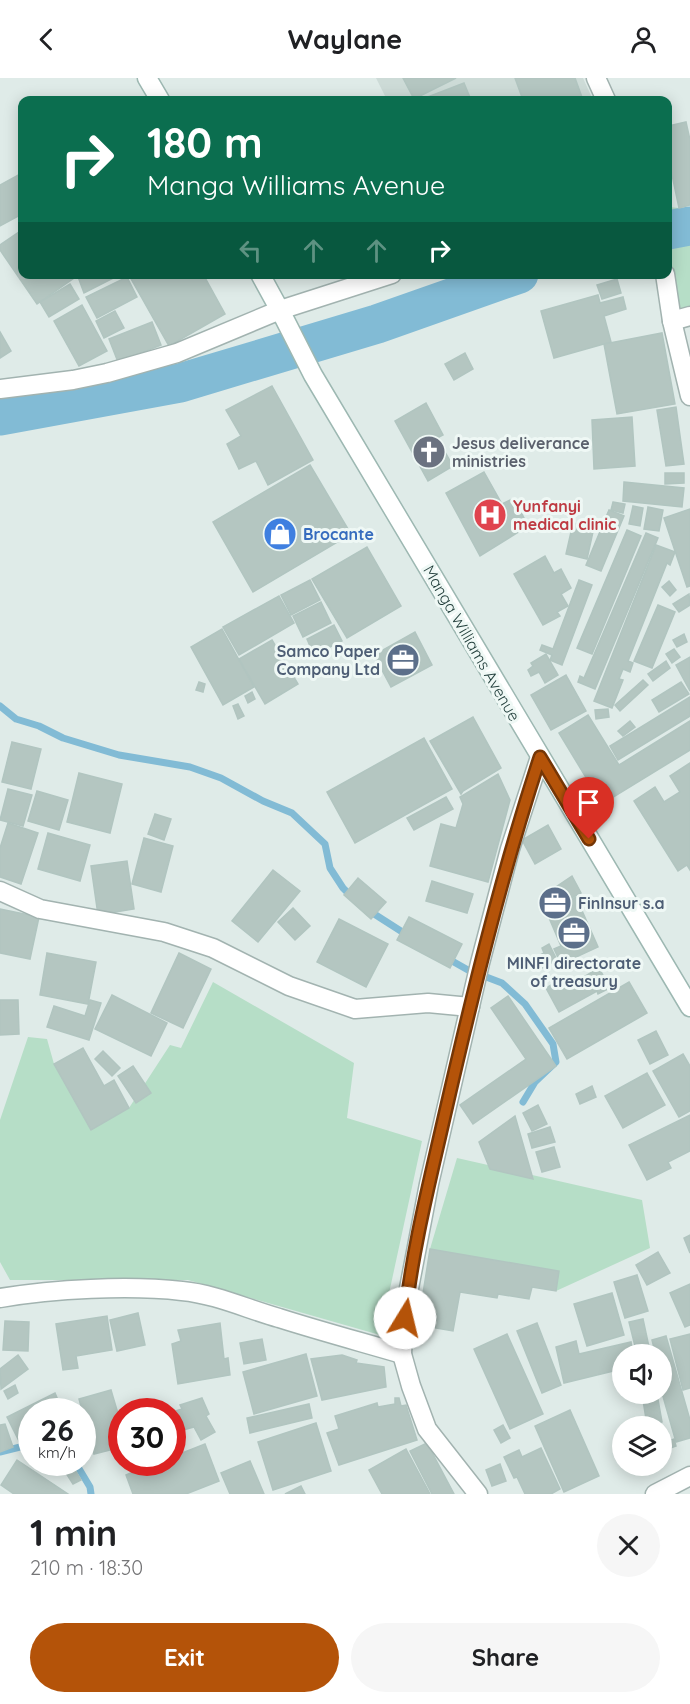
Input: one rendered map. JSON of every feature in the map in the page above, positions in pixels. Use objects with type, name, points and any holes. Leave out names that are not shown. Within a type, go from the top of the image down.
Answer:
[{"type":"street","points":[[147,78],[158,96]]},
{"type":"street","points":[[596,78],[604,96]]},
{"type":"street","name":"Manga Williams Avenue","points":[[263,279],[312,375],[690,1007]]},
{"type":"street","points":[[0,389],[73,380],[177,353],[378,279]]},
{"type":"street","points":[[666,279],[672,321],[690,396]]},
{"type":"street","points":[[672,321],[690,316]]},
{"type":"street","points":[[478,1494],[428,1429],[411,1386],[402,1354],[406,1304],[429,1184],[480,963],[510,849],[540,757]]},
{"type":"street","points":[[0,891],[40,909],[164,932],[213,948],[289,986],[355,1009],[428,1004],[470,1007]]},
{"type":"street","points":[[0,1298],[84,1291],[137,1289],[184,1291],[226,1300],[278,1318],[402,1354]]},
{"type":"street","points":[[655,1494],[690,1476]]},
{"type":"shaded area","points":[[376,78],[583,78],[591,96],[385,96]]},
{"type":"green space","points":[[672,207],[690,209],[690,316],[672,321],[668,279],[672,279]]},
{"type":"green space","points":[[213,982],[354,1063],[347,1118],[422,1141],[380,1335],[188,1280],[10,1280],[0,1262],[0,1120],[28,1037],[47,1039],[54,1064],[91,1129],[129,1108],[170,1045],[181,1048]]},
{"type":"green space","points":[[457,1158],[642,1200],[650,1248],[556,1291],[559,1271],[430,1249]]},
{"type":"building","points":[[403,78],[456,78],[420,96],[412,96]]},
{"type":"building","points":[[515,78],[575,78],[582,96],[522,96]]},
{"type":"building","points":[[464,83],[469,96],[430,96]]},
{"type":"building","points":[[686,122],[690,140],[690,205],[679,208],[672,175],[672,125]]},
{"type":"building","points":[[18,175],[18,216],[0,226],[0,185]]},
{"type":"building","points":[[18,233],[18,276],[0,250],[0,245]]},
{"type":"building","points":[[20,279],[73,279],[37,304]]},
{"type":"building","points":[[79,279],[111,279],[84,293]]},
{"type":"building","points":[[123,279],[128,279],[137,297],[97,318],[86,297]]},
{"type":"building","points":[[131,279],[206,279],[225,314],[169,346]]},
{"type":"building","points":[[617,279],[621,293],[602,299],[597,285]]},
{"type":"building","points":[[70,284],[79,299],[49,317],[40,302]]},
{"type":"building","points":[[598,295],[600,303],[623,297],[626,309],[604,316],[611,342],[554,358],[541,311]]},
{"type":"building","points":[[82,305],[107,351],[79,366],[54,321]]},
{"type":"building","points":[[115,311],[124,328],[104,338],[96,321]]},
{"type":"building","points":[[152,322],[161,345],[118,362],[109,339]]},
{"type":"building","points":[[0,332],[11,351],[0,358]]},
{"type":"building","points":[[662,333],[675,404],[617,414],[604,344]]},
{"type":"building","points":[[465,353],[473,369],[454,380],[445,364]]},
{"type":"building","points":[[272,386],[313,460],[268,485],[256,461],[239,469],[227,444],[241,436],[226,410]]},
{"type":"building","name":"Jesus deliverance ministries","points":[[426,403],[443,435],[437,438],[453,466],[428,481],[395,421]]},
{"type":"building","points":[[676,407],[684,464],[666,466],[657,410]]},
{"type":"building","points":[[632,417],[635,466],[594,469],[592,420]]},
{"type":"building","points":[[310,465],[351,534],[253,592],[213,522]]},
{"type":"building","name":"Yunfanyi medical clinic","points":[[484,472],[502,504],[514,498],[528,526],[480,556],[446,493]]},
{"type":"building","points":[[665,473],[684,473],[684,483],[665,484]]},
{"type":"building","points":[[624,482],[684,488],[682,507],[623,501]]},
{"type":"building","points":[[613,502],[625,504],[623,513],[611,510]]},
{"type":"building","points":[[633,506],[643,508],[640,526],[629,524]]},
{"type":"building","points":[[648,507],[663,510],[659,531],[644,529]]},
{"type":"building","points":[[690,509],[690,586],[687,587],[664,518]]},
{"type":"building","points":[[609,510],[624,516],[601,571],[586,565]]},
{"type":"building","points":[[573,523],[594,527],[587,559],[566,554]]},
{"type":"building","points":[[627,530],[641,536],[592,654],[577,648]]},
{"type":"building","points":[[646,533],[658,538],[595,689],[578,682],[580,676],[584,678]]},
{"type":"building","points":[[656,545],[675,552],[670,565],[667,563],[628,661],[633,663],[630,672],[623,669],[619,679],[623,680],[612,708],[594,701]]},
{"type":"building","points":[[367,547],[401,606],[347,638],[312,579]]},
{"type":"building","points":[[545,556],[554,573],[561,569],[571,588],[561,594],[568,606],[557,612],[560,616],[543,625],[514,574]]},
{"type":"building","points":[[310,580],[320,600],[291,615],[281,595]]},
{"type":"building","points":[[579,580],[592,585],[562,665],[550,660],[552,655],[540,650],[542,645],[553,649]]},
{"type":"building","points":[[669,581],[676,590],[670,596],[662,587]]},
{"type":"building","points":[[689,594],[690,605],[679,612],[673,604]]},
{"type":"building","points":[[279,596],[294,623],[239,655],[223,627]]},
{"type":"building","points":[[321,602],[331,623],[303,637],[293,616]]},
{"type":"building","points":[[658,605],[675,612],[652,668],[634,661]]},
{"type":"building","points":[[334,625],[342,641],[314,655],[307,639]]},
{"type":"building","points":[[222,629],[254,687],[223,705],[191,647]]},
{"type":"building","name":"Samco Paper Company Ltd","points":[[415,632],[432,665],[391,687],[374,655]]},
{"type":"building","points":[[684,634],[687,642],[677,647],[673,640]]},
{"type":"building","points":[[272,640],[298,684],[265,704],[239,659]]},
{"type":"building","points":[[674,649],[680,657],[672,663],[666,654]]},
{"type":"building","points":[[546,654],[558,675],[545,683],[539,672],[531,676],[528,670],[533,666],[531,663]]},
{"type":"building","points":[[690,657],[690,691],[676,665]]},
{"type":"building","points":[[666,661],[670,668],[653,681],[648,674]]},
{"type":"building","points":[[566,675],[586,711],[551,730],[531,695]]},
{"type":"building","points":[[643,680],[648,685],[620,711],[615,705]]},
{"type":"building","points":[[199,682],[205,684],[203,692],[196,690]]},
{"type":"building","points":[[681,682],[689,694],[659,712],[652,700]]},
{"type":"building","points":[[252,692],[255,699],[248,703],[245,696]]},
{"type":"building","points":[[690,697],[690,716],[618,760],[610,746]]},
{"type":"building","points":[[238,704],[244,716],[238,719],[233,706]]},
{"type":"building","points":[[608,709],[609,717],[596,719],[595,710]]},
{"type":"building","points":[[588,715],[619,765],[690,721],[690,750],[602,804],[559,733]]},
{"type":"building","points":[[473,717],[501,768],[461,794],[430,741]]},
{"type":"building","points":[[630,721],[635,727],[623,736],[618,731]]},
{"type":"building","points":[[424,738],[452,789],[355,843],[327,792]]},
{"type":"building","points":[[12,742],[41,749],[31,789],[2,782]]},
{"type":"building","points":[[690,763],[690,870],[687,865],[678,871],[634,801],[655,787],[664,802],[680,792],[670,776]]},
{"type":"building","points":[[79,773],[122,784],[110,833],[67,822]]},
{"type":"building","points":[[498,774],[510,800],[488,882],[430,866],[441,824],[456,828],[463,804],[460,797]]},
{"type":"building","points":[[8,789],[32,795],[23,826],[0,820]]},
{"type":"building","points":[[37,791],[68,800],[59,830],[28,821]]},
{"type":"building","points":[[446,797],[453,809],[414,830],[407,818]]},
{"type":"building","points":[[155,814],[171,819],[164,840],[148,834]]},
{"type":"building","points":[[8,823],[38,833],[21,884],[0,877],[0,848]]},
{"type":"building","points":[[548,825],[561,849],[535,864],[522,840]]},
{"type":"building","points":[[48,833],[90,845],[80,881],[38,869]]},
{"type":"building","points":[[144,838],[173,846],[161,892],[132,884]]},
{"type":"building","points":[[127,861],[134,909],[98,915],[91,866]]},
{"type":"building","points":[[273,870],[300,891],[258,942],[232,921]]},
{"type":"building","name":"FinInsur s.a","points":[[572,876],[581,893],[545,912],[550,891]]},
{"type":"building","points":[[358,878],[386,902],[371,919],[344,895]]},
{"type":"building","points":[[432,881],[473,894],[467,913],[426,901]]},
{"type":"building","name":"MINFI directorate of treasury","points":[[576,897],[598,947],[561,964],[554,949],[561,946],[547,913]]},
{"type":"building","points":[[293,908],[310,926],[295,940],[278,922]]},
{"type":"building","points":[[0,909],[39,917],[30,959],[0,953]]},
{"type":"building","points":[[409,917],[462,944],[450,968],[397,940]]},
{"type":"building","points":[[339,919],[388,944],[366,987],[317,962]]},
{"type":"building","points":[[549,944],[557,960],[542,968],[536,957],[544,953],[542,948]]},
{"type":"building","points":[[47,953],[96,962],[88,1004],[40,995]]},
{"type":"building","points":[[179,953],[211,969],[183,1028],[151,1013]]},
{"type":"building","points":[[599,968],[610,988],[598,994],[597,991],[559,1012],[546,988],[558,981],[563,989]]},
{"type":"building","points":[[629,982],[647,1013],[567,1059],[549,1028]]},
{"type":"building","points":[[112,995],[167,1023],[151,1056],[95,1029]]},
{"type":"building","points":[[508,996],[556,1066],[473,1124],[460,1105],[526,1059],[491,1008]]},
{"type":"building","points":[[0,1000],[18,1000],[19,1034],[0,1035]]},
{"type":"building","points":[[90,1000],[101,1003],[89,1040],[47,1027],[54,1006],[85,1016]]},
{"type":"building","points":[[656,1031],[668,1055],[650,1064],[638,1040]]},
{"type":"building","points":[[83,1048],[104,1086],[114,1080],[129,1108],[91,1130],[54,1064]]},
{"type":"building","points":[[103,1051],[120,1068],[112,1076],[95,1059]]},
{"type":"building","points":[[683,1054],[690,1066],[690,1111],[679,1117],[653,1071]]},
{"type":"building","points":[[133,1066],[151,1093],[136,1103],[118,1076]]},
{"type":"building","points":[[647,1073],[665,1105],[623,1128],[605,1096]]},
{"type":"building","points":[[592,1086],[596,1097],[580,1104],[576,1094]]},
{"type":"building","points":[[538,1105],[547,1124],[532,1131],[523,1113]]},
{"type":"building","points":[[690,1115],[690,1151],[668,1162],[671,1168],[647,1180],[629,1145]]},
{"type":"building","points":[[515,1116],[533,1179],[490,1169],[479,1142]]},
{"type":"building","points":[[550,1127],[555,1142],[532,1148],[528,1134]]},
{"type":"building","points":[[554,1147],[560,1167],[542,1172],[536,1152]]},
{"type":"building","points":[[690,1235],[690,1253],[684,1238]]},
{"type":"building","points":[[430,1249],[559,1271],[556,1291],[532,1287],[529,1299],[498,1294],[497,1298],[460,1292],[453,1331],[418,1325]]},
{"type":"building","points":[[658,1252],[670,1273],[647,1285],[636,1265]]},
{"type":"building","points":[[637,1275],[648,1311],[625,1318],[614,1282]]},
{"type":"building","points":[[690,1284],[690,1325],[685,1327],[670,1293]]},
{"type":"building","points":[[612,1293],[624,1335],[587,1346],[574,1304]]},
{"type":"building","points":[[138,1313],[145,1345],[117,1351],[110,1320]]},
{"type":"building","points":[[107,1316],[112,1350],[76,1356],[78,1368],[63,1370],[56,1324]]},
{"type":"building","points":[[643,1319],[648,1344],[634,1344],[629,1322]]},
{"type":"building","points":[[5,1321],[29,1322],[28,1351],[3,1350]]},
{"type":"building","points":[[220,1323],[224,1359],[228,1358],[230,1375],[178,1384],[172,1344],[181,1341],[178,1330]]},
{"type":"building","points":[[537,1323],[561,1385],[542,1393],[517,1331]]},
{"type":"building","points":[[507,1334],[543,1414],[510,1429],[474,1349]]},
{"type":"building","points":[[690,1334],[690,1388],[683,1390],[670,1339]]},
{"type":"building","points":[[666,1336],[668,1344],[653,1344],[652,1340]]},
{"type":"building","points":[[262,1339],[266,1360],[244,1364],[240,1343]]},
{"type":"building","points":[[576,1341],[579,1354],[612,1346],[612,1371],[564,1383],[556,1347]]},
{"type":"building","points":[[306,1354],[317,1396],[254,1414],[243,1372]]},
{"type":"building","points":[[18,1355],[28,1369],[1,1389],[0,1369]]},
{"type":"building","points":[[342,1355],[357,1360],[356,1363],[384,1367],[386,1387],[322,1400],[311,1359]]},
{"type":"building","points":[[672,1357],[690,1420],[690,1438],[676,1442],[672,1428],[672,1416],[669,1416],[665,1404],[672,1404]]},
{"type":"building","points":[[15,1385],[18,1393],[8,1399],[4,1391]]},
{"type":"building","points":[[111,1390],[113,1398],[108,1398],[108,1450],[96,1454],[96,1398],[83,1398]]},
{"type":"building","points":[[55,1393],[57,1398],[45,1398]]},
{"type":"building","points":[[202,1398],[209,1414],[206,1416],[215,1432],[201,1440],[194,1427],[186,1429],[186,1403]]},
{"type":"building","points":[[395,1398],[399,1398],[401,1406],[406,1405],[417,1440],[339,1465],[327,1433],[339,1429],[335,1416],[377,1403],[378,1407],[395,1404]]},
{"type":"building","points":[[309,1404],[312,1418],[250,1433],[247,1418]]},
{"type":"building","points":[[644,1404],[659,1404],[661,1416],[646,1416]]},
{"type":"building","points":[[570,1410],[599,1476],[564,1492],[535,1426]]},
{"type":"building","points":[[18,1412],[18,1439],[7,1417]]},
{"type":"building","points":[[316,1423],[331,1471],[273,1490],[258,1442]]},
{"type":"building","points":[[5,1424],[13,1447],[0,1452],[0,1425]]},
{"type":"building","points":[[503,1425],[510,1438],[501,1443],[494,1430]]},
{"type":"building","points":[[674,1439],[676,1446],[672,1447],[672,1440]]},
{"type":"building","points":[[427,1443],[454,1494],[432,1494],[410,1451]]},
{"type":"building","points":[[205,1444],[219,1481],[186,1494],[133,1494],[126,1476],[186,1476],[186,1451]]},
{"type":"building","points":[[541,1448],[560,1489],[551,1494],[525,1494],[504,1457],[519,1450],[522,1457]]},
{"type":"building","points":[[406,1449],[430,1494],[382,1494],[369,1470]]},
{"type":"building","points":[[17,1460],[18,1476],[41,1476],[68,1494],[14,1494],[1,1485]]},
{"type":"building","points":[[250,1461],[264,1494],[230,1494],[221,1473]]},
{"type":"building","points":[[500,1464],[506,1481],[492,1486],[486,1470]]},
{"type":"building","points":[[68,1476],[79,1476],[81,1480],[73,1484]]},
{"type":"building","points":[[301,1486],[305,1494],[285,1494]]},
{"type":"waterway","points":[[672,229],[690,226]]},
{"type":"waterway","points":[[0,416],[180,383],[377,324],[505,279]]},
{"type":"waterway","points":[[0,706],[16,719],[39,726],[63,738],[119,755],[190,767],[221,778],[263,801],[292,813],[325,844],[330,868],[343,888],[353,898]]},
{"type":"waterway","points":[[368,910],[407,935]]},
{"type":"waterway","points":[[445,957],[468,970],[502,983],[525,1004],[553,1044],[556,1062],[535,1082],[523,1102]]},
{"type":"waterway","points":[[0,1452],[18,1448]]},
{"type":"waterway","points":[[83,1476],[90,1487],[91,1494]]},
{"type":"place","name":"Jesus deliverance ministries","points":[[429,452]]},
{"type":"place","name":"Yunfanyi medical clinic","points":[[490,515]]},
{"type":"place","name":"Brocante","points":[[280,534]]},
{"type":"place","name":"Samco Paper Company Ltd","points":[[403,660]]},
{"type":"place","name":"FinInsur s.a","points":[[555,903]]},
{"type":"place","name":"MINFI directorate of treasury","points":[[574,933]]},
{"type":"route","points":[[405,1318],[429,1184],[480,963],[510,849],[540,757],[589,839]]}]
